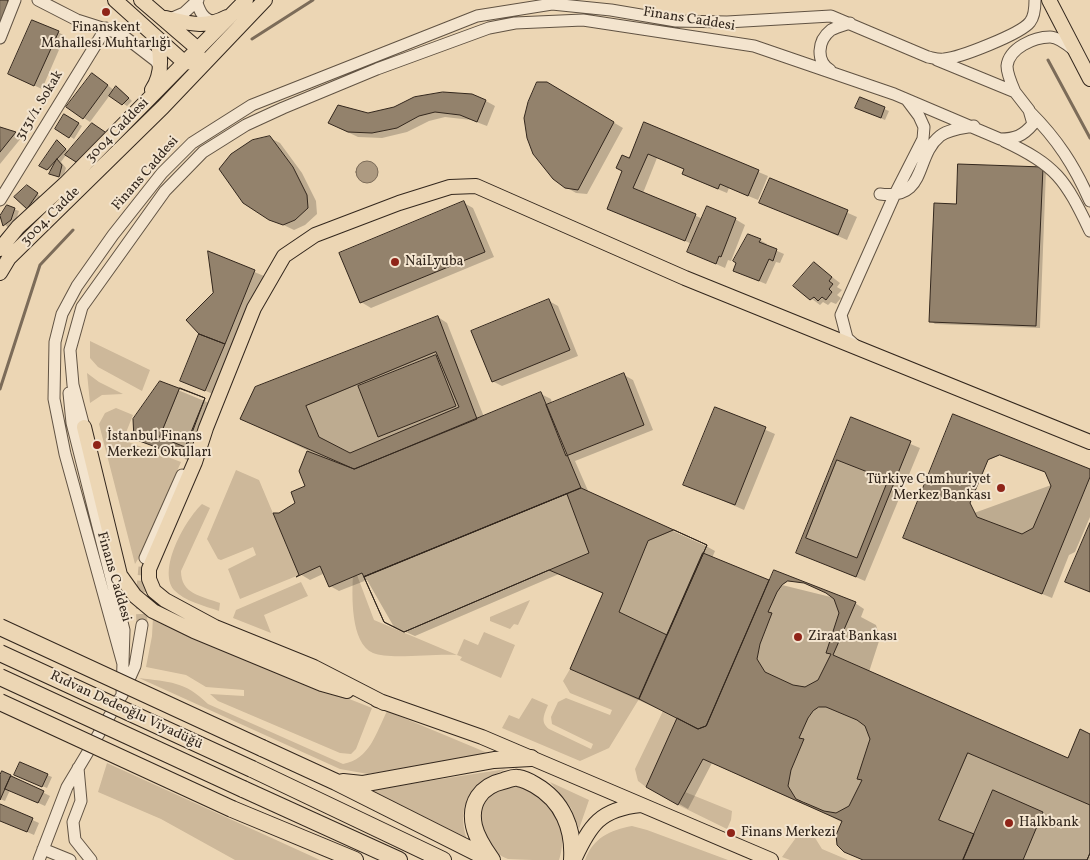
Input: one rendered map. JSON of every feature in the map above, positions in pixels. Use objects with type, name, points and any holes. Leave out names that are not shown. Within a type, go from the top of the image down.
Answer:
[{"type":"highway","points":[[0,627],[336,782],[492,860]]},
{"type":"highway","name":"Rıdvan Dedeoğlu Viyadüğü","points":[[0,652],[443,860]]},
{"type":"highway","name":"Rıdvan Dedeoğlu Viyadüğü","points":[[0,677],[399,860]]},
{"type":"highway","points":[[0,702],[232,809],[355,860]]},
{"type":"highway","points":[[336,782],[362,784],[494,760],[531,758]]},
{"type":"highway","points":[[492,860],[480,841],[474,826],[473,808],[480,791],[494,783],[516,777],[548,792],[558,803],[570,830],[573,860]]},
{"type":"main road","points":[[115,0],[157,41],[193,57],[212,56]]},
{"type":"main road","points":[[141,0],[164,17],[193,57],[190,79]]},
{"type":"main road","name":"3004 Caddesi","points":[[2,244],[193,57],[246,0]]},
{"type":"main road","points":[[190,79],[265,0]]},
{"type":"main road","points":[[1049,0],[1090,79]]},
{"type":"main road","points":[[164,17],[193,25],[216,23],[236,12]]},
{"type":"main road","points":[[140,108],[158,82],[161,69],[157,41]]},
{"type":"main road","name":"3004. Cadde","points":[[0,273],[9,258],[190,79]]},
{"type":"main road","points":[[384,703],[314,667],[215,627],[164,600],[154,591],[149,579],[148,569],[195,462],[206,428],[254,308],[284,256],[315,235],[399,203],[450,187],[476,186],[685,278],[1084,439]]},
{"type":"main road","points":[[84,427],[120,575],[135,596],[153,612],[322,684],[482,736],[771,860]]},
{"type":"main road","points":[[573,860],[586,834],[604,815],[620,807],[644,805]]},
{"type":"street","points":[[0,38],[15,0]]},
{"type":"street","points":[[38,0],[77,20],[121,34],[156,61],[161,69]]},
{"type":"street","points":[[164,17],[184,13],[197,0]]},
{"type":"street","points":[[197,0],[201,15],[207,20],[216,23]]},
{"type":"street","name":"Finans Caddesi","points":[[123,664],[65,454],[54,399],[55,342],[62,314],[77,286],[113,235],[162,173],[192,143],[252,105],[478,16],[552,4],[610,10],[676,21],[727,22],[832,16],[929,57],[944,59],[970,52],[1015,33],[1030,23],[1035,0]]},
{"type":"street","name":"Finans Caddesi","points":[[123,664],[124,630],[72,424],[67,379],[70,350],[82,307],[164,191],[203,152],[246,125],[283,108],[432,48],[489,28],[516,23],[583,20],[754,46],[906,99],[974,126],[1033,155],[1054,170],[1067,187],[1090,231]]},
{"type":"street","points":[[831,72],[822,65],[819,56],[822,42],[831,30],[850,23]]},
{"type":"street","name":"3131/1. Sokak","points":[[0,200],[106,28]]},
{"type":"street","points":[[1076,52],[1066,44],[1051,37],[1032,41],[1019,48],[1009,57],[1007,68],[1015,92],[1028,110],[1054,136],[1079,176],[1090,201]]},
{"type":"street","points":[[929,57],[1015,92]]},
{"type":"street","points":[[859,348],[847,338],[841,315],[896,192],[920,145],[924,126],[906,99]]},
{"type":"street","points":[[1000,139],[1015,139],[1027,131],[1033,124],[1028,110]]},
{"type":"street","points":[[889,208],[880,194],[908,191],[940,136],[953,130],[974,126]]},
{"type":"street","name":"Finans Caddesi","points":[[70,350],[73,385],[84,427]]},
{"type":"street","points":[[146,558],[189,459],[206,428]]},
{"type":"street","points":[[70,860],[41,855],[67,787],[122,695],[135,666],[142,625]]},
{"type":"street","points":[[122,695],[123,664]]},
{"type":"street","points":[[78,768],[81,800],[73,822],[75,840],[91,860]]},
{"type":"shaded area","points":[[367,161],[375,164],[378,172],[375,180],[367,183],[359,180],[356,172],[359,164]]},
{"type":"shaded area","points":[[90,341],[150,370],[142,391],[98,367],[90,358]]},
{"type":"shaded area","points":[[87,373],[99,382],[123,394],[102,395],[90,403]]},
{"type":"shaded area","points":[[116,408],[133,415],[123,440],[181,462],[135,564],[99,424],[105,413]]},
{"type":"shaded area","points":[[236,470],[259,480],[299,575],[240,599],[228,569],[256,555],[253,547],[221,560],[218,559],[207,539]]},
{"type":"shaded area","points":[[202,504],[210,508],[181,571],[182,579],[184,585],[193,593],[220,603],[219,611],[195,603],[178,594],[170,581],[171,558],[176,545],[188,521]]},
{"type":"shaded area","points":[[353,574],[357,575],[374,620],[457,655],[390,656],[373,653],[365,648],[356,629],[354,617]]},
{"type":"shaded area","points":[[301,582],[308,596],[264,615],[271,633],[233,618],[236,610]]},
{"type":"shaded area","points":[[530,600],[518,625],[514,624],[510,629],[490,621],[490,617]]},
{"type":"shaded area","points":[[153,617],[372,708],[356,749],[351,754],[340,753],[218,701],[210,694],[244,696],[244,690],[206,687],[186,675],[146,667],[152,636]]},
{"type":"shaded area","points":[[484,632],[515,645],[501,678],[460,660],[462,657],[457,655],[464,639],[478,645]]},
{"type":"shaded area","points":[[570,669],[639,699],[609,748],[580,761],[502,728],[509,715],[519,719],[532,698],[548,705],[544,715],[544,724],[549,729],[591,749],[593,744],[552,724],[551,717],[558,702],[566,698],[610,715],[612,710],[570,693],[563,681]]},
{"type":"shaded area","points":[[139,678],[168,682],[184,687],[200,696],[208,704],[343,764],[360,757],[366,751],[387,711],[490,754],[368,774],[340,769]]},
{"type":"shaded area","points":[[663,711],[677,718],[646,787],[638,781],[635,769]]},
{"type":"shaded area","points":[[107,763],[320,860],[235,860],[161,819],[98,792]]},
{"type":"shaded area","points":[[506,769],[484,782],[469,796],[463,815],[467,840],[370,790]]},
{"type":"shaded area","points":[[550,782],[589,800],[579,829],[571,808]]},
{"type":"shaded area","points":[[521,787],[539,795],[557,816],[562,833],[559,860],[508,859],[490,845],[484,834],[482,812],[486,801],[494,793],[505,788]]},
{"type":"shaded area","points":[[685,792],[732,811],[727,829],[678,805]]},
{"type":"shaded area","points":[[632,826],[728,860],[585,860],[588,852],[603,836]]},
{"type":"shaded area","points":[[798,828],[812,833],[822,849],[848,860],[790,860],[782,857],[795,839],[793,830]]},
{"type":"building","points":[[0,0],[8,0],[4,23],[0,23]]},
{"type":"building","points":[[32,20],[59,31],[34,86],[8,74]]},
{"type":"building","points":[[92,73],[108,85],[83,119],[66,107]]},
{"type":"building","points":[[537,82],[547,82],[614,122],[578,190],[565,188],[553,179],[533,154],[527,138],[524,118],[528,102]]},
{"type":"building","points":[[116,86],[129,98],[122,105],[109,96]]},
{"type":"building","points":[[443,92],[472,94],[486,100],[477,122],[460,115],[435,112],[419,116],[397,128],[372,133],[348,132],[328,123],[338,105],[368,113],[394,107],[414,97]]},
{"type":"building","points":[[860,97],[885,107],[881,118],[855,108]]},
{"type":"building","points":[[64,114],[79,123],[69,138],[55,129]]},
{"type":"building","points":[[644,122],[759,170],[748,196],[720,184],[718,189],[682,174],[684,169],[648,154],[633,188],[696,214],[685,241],[607,209],[622,171],[616,168],[622,155],[629,158]]},
{"type":"building","points":[[92,123],[108,134],[76,162],[65,155]]},
{"type":"building","points":[[0,127],[16,132],[0,152]]},
{"type":"building","points":[[270,136],[293,167],[307,195],[308,208],[295,220],[283,225],[269,220],[243,203],[219,169],[231,154],[252,140]]},
{"type":"building","points":[[57,140],[66,149],[47,170],[39,166]]},
{"type":"building","points":[[57,159],[62,165],[59,177],[49,174]]},
{"type":"building","points":[[958,164],[1043,167],[1036,326],[929,322],[934,203],[956,204]]},
{"type":"building","points":[[770,178],[848,210],[838,235],[759,203]]},
{"type":"building","points":[[27,185],[38,193],[27,209],[14,197]]},
{"type":"building","points":[[464,201],[485,252],[360,303],[339,253]]},
{"type":"building","points":[[7,205],[15,208],[11,220],[3,226],[0,216]]},
{"type":"building","points":[[707,206],[736,218],[721,257],[719,256],[716,264],[687,252]]},
{"type":"building","points":[[748,234],[761,239],[759,242],[777,249],[773,261],[769,259],[759,281],[733,271],[736,263],[733,261]]},
{"type":"building","points":[[208,251],[255,270],[225,344],[199,334],[186,320],[213,293]]},
{"type":"building","points":[[814,262],[832,277],[829,281],[833,284],[829,289],[832,292],[826,300],[822,297],[818,301],[814,297],[810,300],[793,286]]},
{"type":"building","points":[[549,299],[570,350],[492,382],[471,331]]},
{"type":"building","points":[[438,316],[477,419],[354,469],[240,419],[255,387]]},
{"type":"building","points":[[199,334],[225,344],[205,391],[180,381]]},
{"type":"building","points":[[436,352],[459,407],[350,453],[319,437],[306,406]]},
{"type":"building","points":[[436,355],[456,406],[378,437],[358,386]]},
{"type":"building","points":[[624,373],[644,425],[566,456],[546,405]]},
{"type":"building","points":[[160,381],[205,398],[183,457],[134,439],[133,419]]},
{"type":"building","points":[[180,388],[205,398],[185,447],[160,437]]},
{"type":"building","points":[[541,392],[581,488],[364,577],[362,573],[329,587],[320,566],[296,577],[299,575],[273,513],[279,513],[295,503],[291,492],[305,486],[299,471],[307,451],[354,469]]},
{"type":"building","points":[[715,407],[766,427],[735,505],[683,485]]},
{"type":"building","points":[[953,414],[1090,469],[1090,477],[1042,594],[903,538]]},
{"type":"building","points":[[851,417],[911,441],[856,577],[796,553]]},
{"type":"building","points":[[1000,455],[1045,472],[1051,486],[1033,528],[1022,534],[977,517],[970,503],[988,460]]},
{"type":"building","points":[[837,460],[888,480],[857,558],[806,538]]},
{"type":"building","points":[[581,488],[707,545],[639,699],[570,669],[603,593],[549,570],[404,632],[384,622],[364,577]]},
{"type":"building","points":[[567,494],[589,553],[404,632],[384,622],[364,577]]},
{"type":"building","points":[[1090,523],[1090,592],[1065,582]]},
{"type":"building","points":[[674,530],[707,545],[667,635],[619,612],[648,541]]},
{"type":"building","points":[[703,553],[769,580],[706,726],[698,729],[639,699]]},
{"type":"building","points":[[774,570],[856,602],[833,655],[1068,758],[1080,729],[1090,734],[1090,853],[1087,860],[863,860],[844,852],[837,845],[836,835],[842,821],[703,759],[678,805],[646,787],[677,718],[698,729],[706,726]]},
{"type":"building","name":"Ziraat Bankası","points":[[788,581],[804,583],[826,593],[834,599],[839,613],[826,653],[831,654],[818,680],[805,687],[793,685],[765,672],[757,659],[760,644],[772,613],[768,612],[777,592]]},
{"type":"building","points":[[819,707],[826,707],[857,720],[865,726],[870,739],[857,779],[862,780],[849,806],[836,813],[824,811],[796,799],[788,786],[791,770],[804,739],[799,738],[808,718]]},
{"type":"building","points":[[968,753],[1090,805],[1090,853],[1087,860],[963,860],[974,834],[939,820]]},
{"type":"building","points":[[20,762],[48,774],[42,787],[14,775]]},
{"type":"building","points":[[2,771],[11,775],[0,800],[0,775]]},
{"type":"building","points":[[11,776],[44,791],[38,803],[5,789]]},
{"type":"building","name":"Halkbank","points":[[993,790],[1043,812],[1023,860],[963,860]]},
{"type":"building","points":[[0,804],[33,818],[27,832],[0,821]]},
{"type":"waterway","points":[[252,39],[313,0]]},
{"type":"waterway","points":[[1048,60],[1090,138]]},
{"type":"waterway","points":[[0,389],[40,265],[73,230]]},
{"type":"tunnel","points":[[142,625],[141,599],[144,567]]},
{"type":"place","name":"Finanskent Mahallesi Muhtarlığı","points":[[106,12]]},
{"type":"place","name":"NaiLyuba","points":[[395,262]]},
{"type":"place","name":"İstanbul Finans Merkezi Okulları","points":[[97,445]]},
{"type":"place","name":"Türkiye Cumhuriyet Merkez Bankası","points":[[1001,488]]},
{"type":"place","name":"Ziraat Bankası","points":[[798,637]]},
{"type":"place","name":"Halkbank","points":[[1009,823]]},
{"type":"place","name":"Finans Merkezi","points":[[731,833]]}]
